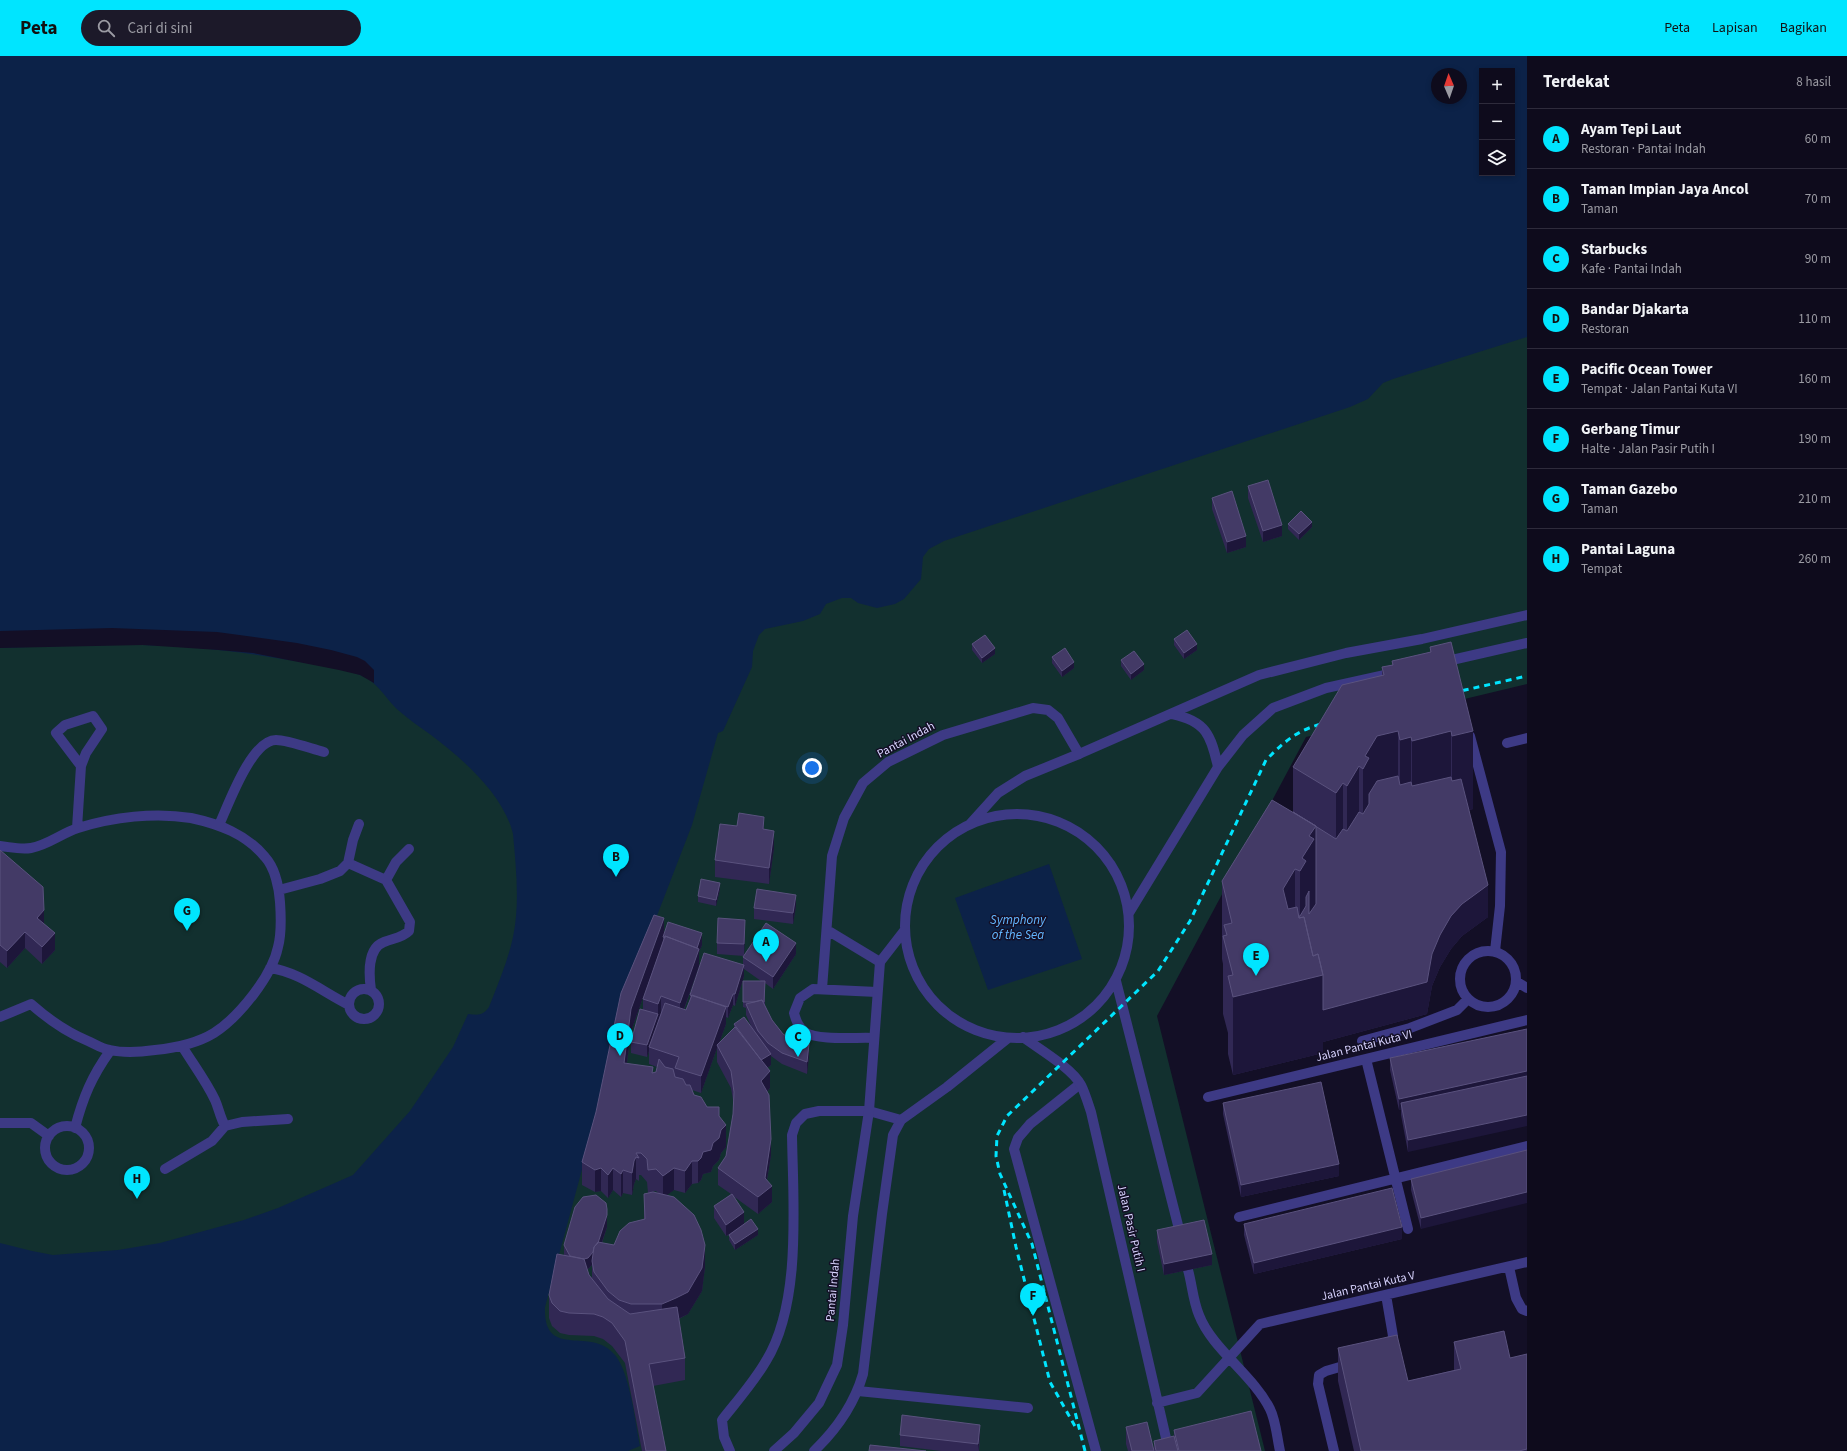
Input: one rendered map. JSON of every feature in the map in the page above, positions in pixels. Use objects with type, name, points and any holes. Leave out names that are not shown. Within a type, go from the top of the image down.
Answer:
[{"type":"street","points":[[970,824],[988,802],[1025,776],[1172,714],[1259,675],[1346,653],[1422,639],[1527,615]]},
{"type":"street","points":[[1434,664],[1527,643]]},
{"type":"street","points":[[1129,913],[1218,767],[1243,735],[1273,708],[1326,688],[1404,670]]},
{"type":"street","name":"Pantai Indah","points":[[822,989],[832,856],[844,818],[863,783],[888,762],[942,735],[1033,708],[1048,710],[1058,718],[1078,754]]},
{"type":"street","points":[[1172,714],[1195,720],[1202,727],[1214,748],[1218,767]]},
{"type":"street","points":[[77,828],[81,766],[86,753],[102,729],[92,716],[65,725],[56,733],[81,766]]},
{"type":"street","points":[[1467,726],[1501,852],[1500,906],[1495,951]]},
{"type":"street","points":[[1507,743],[1527,738]]},
{"type":"street","points":[[219,825],[234,787],[257,751],[268,742],[276,740],[324,752]]},
{"type":"street","points":[[1029,814],[1059,821],[1085,836],[1107,857],[1122,884],[1129,913],[1128,948],[1116,981],[1097,1005],[1074,1023],[1046,1034],[1008,1038],[977,1031],[948,1015],[925,991],[910,962],[904,930],[906,904],[914,879],[925,862],[947,838],[970,824],[999,815],[1029,814]]},
{"type":"street","points":[[0,846],[31,848],[48,842],[77,828],[109,821],[154,816],[190,818],[219,825],[243,836],[266,858],[279,890],[281,921],[278,946],[270,968],[258,988],[230,1022],[212,1035],[182,1046],[145,1051],[110,1051],[69,1033],[50,1021],[31,1004],[0,1017]]},
{"type":"street","points":[[279,890],[340,871],[348,863],[353,840],[359,824]]},
{"type":"street","points":[[386,880],[396,862],[409,849]]},
{"type":"street","points":[[348,863],[386,880],[410,922],[409,931],[403,937],[382,942],[376,948],[370,969],[371,990],[378,999],[379,1005],[373,1015],[362,1019],[357,1017],[352,1013],[349,1005],[350,998],[355,992],[363,989],[371,990]]},
{"type":"street","points":[[827,930],[880,962],[904,930]]},
{"type":"street","points":[[1495,951],[1509,960],[1517,974],[1517,982],[1510,999],[1493,1008],[1484,1008],[1468,999],[1462,992],[1460,974],[1469,958],[1477,953],[1495,951]]},
{"type":"street","name":"Pantai Indah","points":[[774,1451],[794,1433],[819,1403],[837,1366],[843,1325],[853,1216],[870,1111],[880,962]]},
{"type":"street","points":[[270,968],[283,970],[304,979],[324,992],[349,1005]]},
{"type":"street","points":[[1116,981],[1180,1237]]},
{"type":"street","points":[[1517,982],[1527,988]]},
{"type":"street","points":[[874,1038],[815,1036],[805,1032],[799,1026],[794,1013],[800,998],[805,993],[813,989],[877,992]]},
{"type":"street","points":[[1362,1041],[1410,1028],[1458,1010],[1468,999]]},
{"type":"street","name":"Jalan Pantai Kuta VI","points":[[1208,1097],[1527,1020]]},
{"type":"street","name":"Jalan Pasir Putih I","points":[[1023,1037],[1061,1064],[1080,1084],[1091,1112],[1169,1451]]},
{"type":"street","points":[[814,1451],[847,1414],[858,1391],[863,1374],[870,1327],[882,1214],[894,1135],[901,1120],[947,1087],[1008,1038]]},
{"type":"street","points":[[182,1046],[205,1081],[215,1101],[219,1116],[224,1126]]},
{"type":"street","points":[[75,1128],[82,1100],[96,1070],[110,1051]]},
{"type":"street","points":[[1366,1059],[1408,1229]]},
{"type":"street","points":[[1080,1084],[1030,1124],[1018,1138],[1014,1149],[1096,1451]]},
{"type":"street","points":[[730,1451],[724,1436],[722,1420],[766,1361],[785,1318],[794,1239],[792,1135],[796,1124],[805,1114],[819,1111],[870,1111],[901,1120]]},
{"type":"street","points":[[165,1169],[212,1141],[224,1126],[242,1122],[288,1119]]},
{"type":"street","points":[[0,1123],[31,1123],[49,1136]]},
{"type":"street","points":[[62,1127],[75,1128],[85,1134],[89,1145],[85,1161],[80,1166],[69,1170],[57,1168],[48,1160],[45,1149],[49,1136],[62,1127]]},
{"type":"street","points":[[1239,1217],[1527,1146]]},
{"type":"street","name":"Jalan Pantai Kuta V","points":[[1157,1403],[1197,1393],[1260,1324],[1527,1262]]},
{"type":"street","points":[[1509,1267],[1516,1298],[1522,1309],[1527,1311]]},
{"type":"street","points":[[1188,1270],[1198,1314],[1206,1328],[1229,1358],[1253,1383],[1271,1410],[1280,1451]]},
{"type":"street","points":[[1384,1355],[1392,1346],[1393,1336],[1386,1295]]},
{"type":"street","points":[[1334,1451],[1318,1384],[1319,1375],[1326,1370],[1362,1361]]},
{"type":"street","points":[[858,1391],[1028,1408]]},
{"type":"green space","points":[[0,56],[1527,56],[1527,684],[1306,737],[1157,1016],[1265,1451],[0,1451]]},
{"type":"water","points":[[0,56],[1527,56],[1527,337],[1393,379],[1383,383],[1368,399],[1350,407],[944,541],[929,549],[923,557],[921,579],[904,599],[895,604],[877,608],[858,603],[851,598],[842,598],[826,604],[820,614],[803,621],[765,629],[759,635],[753,651],[752,667],[723,731],[718,733],[692,825],[614,1027],[591,1136],[545,1307],[546,1323],[552,1333],[560,1338],[594,1342],[605,1347],[615,1355],[620,1363],[625,1373],[628,1385],[640,1446],[628,1451],[0,1451],[0,1243],[53,1255],[118,1250],[160,1243],[244,1220],[278,1208],[353,1175],[410,1111],[453,1047],[468,1014],[480,1014],[485,1012],[489,1007],[511,946],[515,924],[517,899],[513,834],[501,805],[480,778],[468,766],[443,744],[402,713],[377,686],[366,678],[353,672],[328,666],[219,650],[161,646],[89,645],[0,648]]},
{"type":"water","name":"Symphony of the Sea","points":[[1049,864],[1082,959],[988,990],[955,898]]},
{"type":"pier","points":[[112,628],[217,632],[297,643],[331,650],[357,657],[365,661],[374,670],[374,683],[360,675],[253,653],[143,645],[0,648],[0,631]]},
{"type":"building","points":[[1268,480],[1282,525],[1263,531],[1248,486]]},
{"type":"building","points":[[1232,491],[1246,536],[1227,542],[1212,498]]},
{"type":"building","points":[[1301,511],[1312,522],[1299,534],[1288,524]]},
{"type":"building","points":[[1187,630],[1197,644],[1184,653],[1174,639]]},
{"type":"building","points":[[985,635],[995,648],[982,658],[972,644]]},
{"type":"building","points":[[1451,642],[1473,731],[1452,736],[1451,731],[1412,741],[1411,737],[1400,740],[1398,731],[1377,736],[1365,756],[1369,758],[1363,769],[1359,766],[1347,786],[1343,783],[1336,793],[1293,767],[1342,685],[1384,675],[1382,667],[1393,665],[1392,661],[1431,652],[1430,647]]},
{"type":"building","points":[[1065,648],[1074,662],[1062,671],[1052,657]]},
{"type":"building","points":[[1134,651],[1144,664],[1131,674],[1121,660]]},
{"type":"building","points":[[1398,776],[1400,785],[1411,782],[1412,786],[1451,777],[1452,781],[1461,779],[1488,885],[1462,904],[1451,916],[1440,935],[1432,954],[1427,982],[1323,1010],[1323,975],[1318,954],[1313,956],[1304,917],[1299,918],[1306,906],[1306,897],[1309,891],[1309,914],[1316,904],[1316,826],[1336,839],[1343,829],[1347,831],[1359,812],[1363,814],[1369,804],[1369,794],[1377,781]]},
{"type":"building","points":[[1272,800],[1316,826],[1309,836],[1314,839],[1302,858],[1306,861],[1300,871],[1295,869],[1283,889],[1288,909],[1297,907],[1299,918],[1304,917],[1313,956],[1318,954],[1323,975],[1233,997],[1228,976],[1233,975],[1223,936],[1227,935],[1224,925],[1232,923],[1222,881]]},
{"type":"building","points":[[739,813],[764,817],[763,829],[774,831],[769,868],[715,860],[720,824],[737,826]]},
{"type":"building","points":[[0,850],[43,887],[44,910],[37,918],[55,933],[42,947],[25,932],[7,951],[0,945]]},
{"type":"building","points":[[701,879],[720,883],[716,900],[698,896]]},
{"type":"building","points":[[757,889],[796,895],[793,913],[754,908]]},
{"type":"building","points":[[654,915],[664,918],[631,1009],[624,1063],[653,1067],[652,1073],[656,1072],[659,1059],[665,1067],[673,1069],[675,1077],[683,1079],[686,1085],[690,1085],[694,1095],[701,1097],[707,1107],[719,1107],[719,1116],[726,1125],[721,1130],[719,1138],[713,1143],[711,1150],[703,1152],[701,1158],[698,1161],[692,1161],[685,1171],[674,1168],[663,1176],[656,1169],[648,1170],[647,1159],[641,1153],[636,1153],[639,1158],[636,1157],[634,1161],[632,1173],[623,1170],[621,1174],[613,1168],[608,1175],[601,1168],[595,1170],[582,1162],[596,1112],[621,993]]},
{"type":"building","points":[[718,918],[745,920],[744,944],[717,943]]},
{"type":"building","points":[[668,922],[702,933],[697,948],[665,936],[665,938],[663,937]]},
{"type":"building","points":[[766,923],[796,943],[773,977],[743,957]]},
{"type":"building","points":[[665,936],[699,949],[680,1003],[661,996],[658,1004],[643,999]]},
{"type":"building","points":[[704,953],[744,965],[735,994],[733,994],[728,1007],[690,995]]},
{"type":"building","points":[[743,981],[765,981],[764,1002],[762,1000],[743,1002]]},
{"type":"building","points":[[692,995],[726,1007],[701,1076],[675,1068],[679,1057],[649,1047],[665,1003],[686,1010]]},
{"type":"building","points":[[762,1000],[772,1020],[783,1034],[793,1040],[809,1044],[807,1062],[782,1053],[768,1043],[758,1031],[746,1004]]},
{"type":"building","points":[[640,1009],[658,1014],[647,1045],[631,1042]]},
{"type":"building","points":[[744,1017],[771,1054],[761,1060],[734,1024]]},
{"type":"building","points":[[735,1027],[770,1071],[761,1081],[769,1095],[771,1139],[765,1178],[772,1186],[758,1197],[718,1168],[726,1156],[733,1114],[734,1092],[731,1071],[717,1045]]},
{"type":"building","points":[[1527,1029],[1527,1071],[1399,1099],[1390,1058]]},
{"type":"building","points":[[1527,1076],[1527,1115],[1408,1140],[1401,1103]]},
{"type":"building","points":[[1321,1082],[1339,1164],[1241,1185],[1223,1103]]},
{"type":"building","points":[[1527,1150],[1527,1192],[1421,1218],[1411,1179]]},
{"type":"building","points":[[1392,1188],[1402,1227],[1254,1263],[1244,1224]]},
{"type":"building","points":[[653,1192],[674,1197],[694,1215],[701,1230],[705,1245],[702,1268],[688,1292],[662,1304],[631,1304],[619,1300],[608,1291],[594,1272],[592,1261],[594,1247],[598,1242],[614,1245],[620,1231],[629,1223],[645,1219],[644,1194]]},
{"type":"building","points":[[732,1194],[744,1212],[726,1225],[714,1206]]},
{"type":"building","points":[[596,1195],[606,1203],[607,1209],[607,1215],[598,1243],[588,1258],[584,1259],[570,1256],[564,1245],[575,1207],[583,1197]]},
{"type":"building","points":[[751,1219],[758,1229],[735,1244],[729,1235]]},
{"type":"building","points":[[1204,1220],[1212,1254],[1164,1264],[1157,1230]]},
{"type":"building","points":[[557,1254],[584,1259],[589,1275],[608,1299],[630,1314],[677,1307],[685,1358],[649,1364],[666,1451],[646,1451],[625,1341],[612,1323],[603,1317],[594,1314],[569,1313],[560,1311],[552,1303],[549,1295]]},
{"type":"building","points":[[1504,1331],[1510,1358],[1527,1354],[1527,1449],[1519,1451],[1361,1451],[1338,1348],[1397,1335],[1408,1381],[1461,1369],[1454,1342]]},
{"type":"building","points":[[1251,1411],[1261,1451],[1179,1451],[1174,1430]]},
{"type":"building","points":[[902,1415],[980,1425],[978,1444],[900,1435]]},
{"type":"building","points":[[1147,1422],[1154,1451],[1132,1451],[1126,1427]]},
{"type":"building","points":[[1174,1436],[1178,1451],[1156,1451],[1154,1441]]},
{"type":"building","points":[[870,1445],[926,1451],[869,1451]]},
{"type":"railway","points":[[1452,693],[1527,676]]},
{"type":"railway","points":[[1085,1451],[1032,1244],[1000,1174],[996,1156],[997,1136],[1007,1116],[1158,971],[1190,921],[1266,760],[1294,735],[1329,722]]},
{"type":"railway","points":[[1004,1190],[1016,1247],[1050,1382],[1076,1428]]},
{"type":"place","name":"Taman Impian Jaya Ancol","points":[[616,877]]},
{"type":"place","name":"Taman Gazebo","points":[[187,931]]},
{"type":"place","name":"Ayam Tepi Laut","points":[[766,962]]},
{"type":"place","name":"Pacific Ocean Tower","points":[[1256,976]]},
{"type":"place","name":"Bandar Djakarta","points":[[620,1056]]},
{"type":"place","name":"Starbucks","points":[[798,1057]]},
{"type":"place","name":"Pantai Laguna","points":[[137,1199]]},
{"type":"place","name":"Gerbang Timur","points":[[1033,1316]]}]
